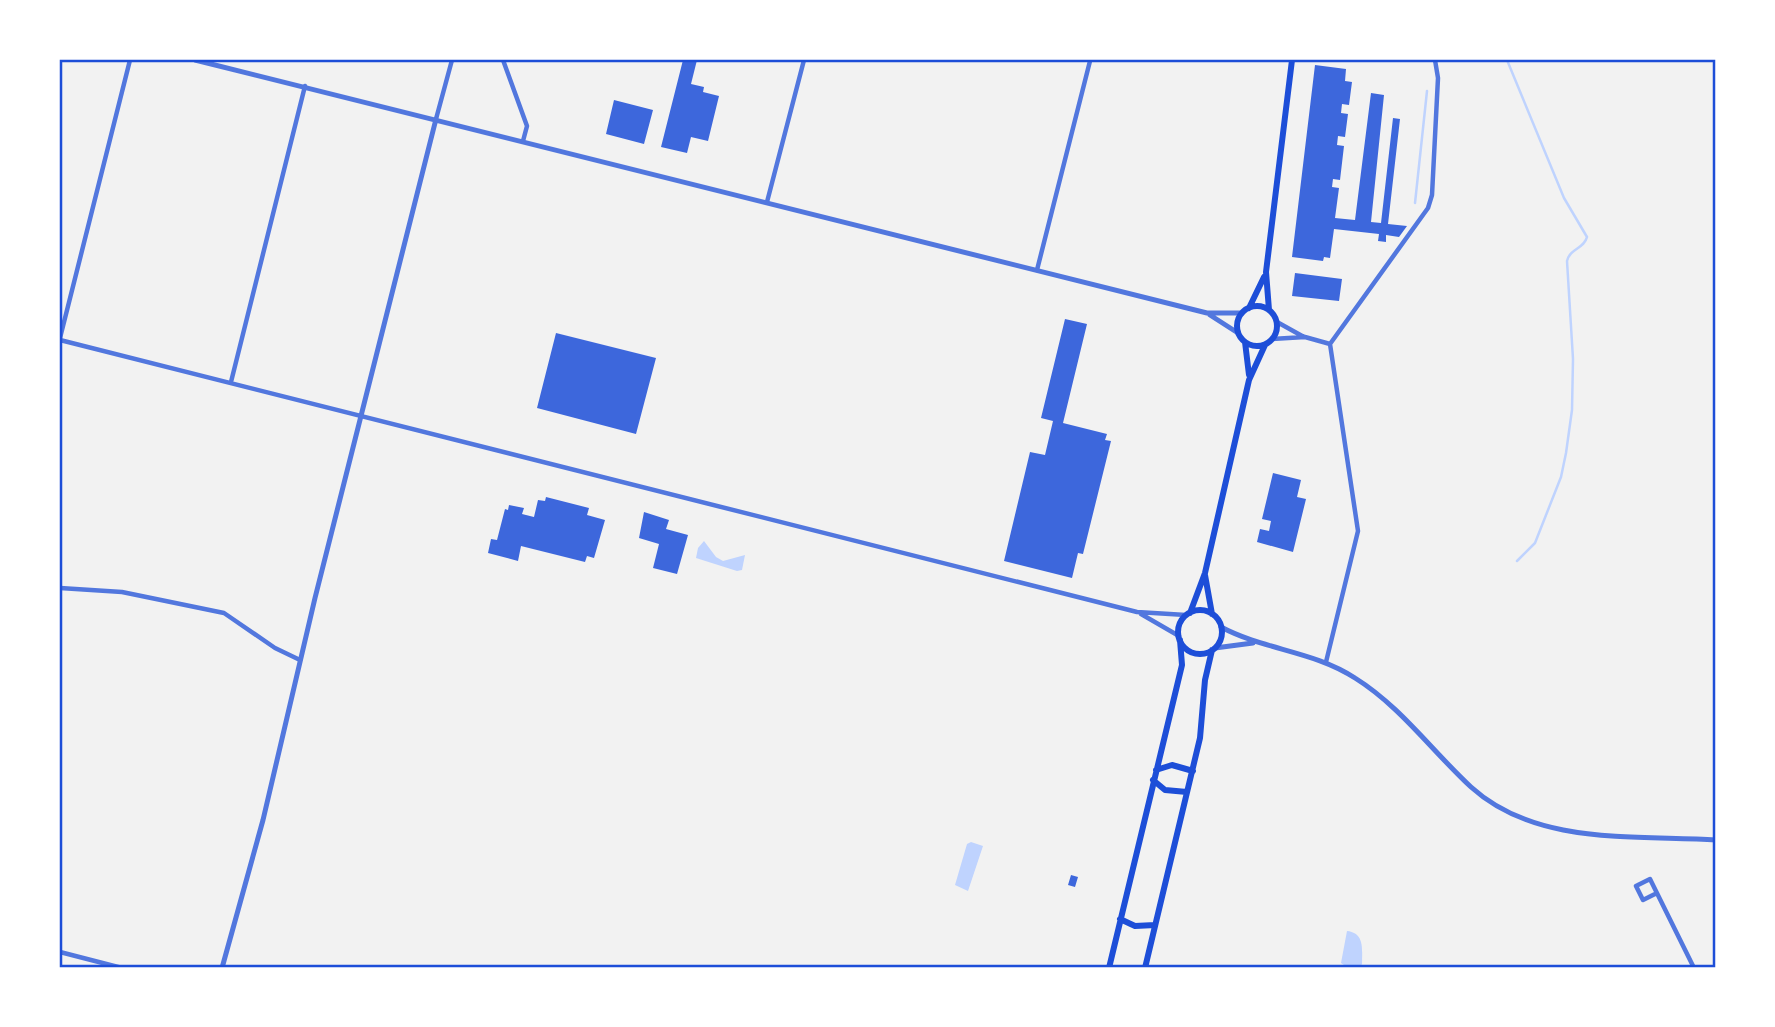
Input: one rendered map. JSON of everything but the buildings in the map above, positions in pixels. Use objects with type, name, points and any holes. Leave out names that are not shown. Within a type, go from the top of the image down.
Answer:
[{"type":"main road","points":[[1109,968],[1182,665],[1180,624],[1188,614],[1205,573],[1249,380],[1265,345],[1272,339],[1277,322],[1269,310],[1266,272],[1292,60]]},
{"type":"main road","points":[[1249,380],[1245,342],[1238,332],[1242,313],[1249,307],[1266,272]]},
{"type":"main road","points":[[1249,307],[1269,310]]},
{"type":"main road","points":[[1245,342],[1254,346],[1265,345]]},
{"type":"main road","points":[[1146,968],[1193,771],[1214,649],[1221,640],[1222,627],[1212,614],[1205,573]]},
{"type":"main road","points":[[1188,614],[1203,610],[1212,614]]},
{"type":"main road","points":[[1179,638],[1194,653],[1214,649]]},
{"type":"main road","points":[[1156,770],[1172,765],[1193,771]]},
{"type":"main road","points":[[1153,780],[1165,790],[1188,792]]},
{"type":"main road","points":[[1120,919],[1135,926],[1155,925]]},
{"type":"street","points":[[130,60],[60,339],[1138,612],[1188,614]]},
{"type":"street","points":[[195,60],[1207,313],[1242,313]]},
{"type":"street","points":[[222,968],[250,855],[263,820],[300,660],[452,60]]},
{"type":"street","points":[[503,60],[527,125],[523,141]]},
{"type":"street","points":[[767,202],[804,60]]},
{"type":"street","points":[[1326,662],[1358,531],[1330,344],[1427,208],[1432,195],[1438,78],[1434,60]]},
{"type":"street","points":[[1037,270],[1090,61]]},
{"type":"street","points":[[231,382],[305,86]]},
{"type":"street","points":[[1207,313],[1238,332]]},
{"type":"street","points":[[1277,322],[1305,337],[1330,344]]},
{"type":"street","points":[[1272,339],[1305,337]]},
{"type":"street","points":[[60,588],[122,592],[224,613],[275,648],[300,660]]},
{"type":"street","points":[[1138,612],[1179,638]]},
{"type":"street","points":[[1222,627],[1257,643],[1326,662],[1377,693],[1472,788],[1522,819],[1573,832],[1716,840]]},
{"type":"street","points":[[1214,649],[1257,643]]},
{"type":"street","points":[[1657,892],[1643,900],[1636,886],[1650,879],[1657,892],[1694,968]]},
{"type":"street","points":[[60,952],[122,968]]},
{"type":"water","points":[[704,541],[716,557],[723,561],[745,555],[742,570],[737,571],[696,558],[698,548]]},
{"type":"water","points":[[971,842],[983,846],[968,891],[955,885],[967,844]]},
{"type":"water","points":[[1347,931],[1360,938],[1360,967],[1347,967],[1341,963]]},
{"type":"waterway","points":[[1507,60],[1564,198],[1587,237],[1567,261],[1573,359],[1572,410],[1561,477],[1535,543],[1517,561]]},
{"type":"waterway","points":[[1415,203],[1427,91]]}]
